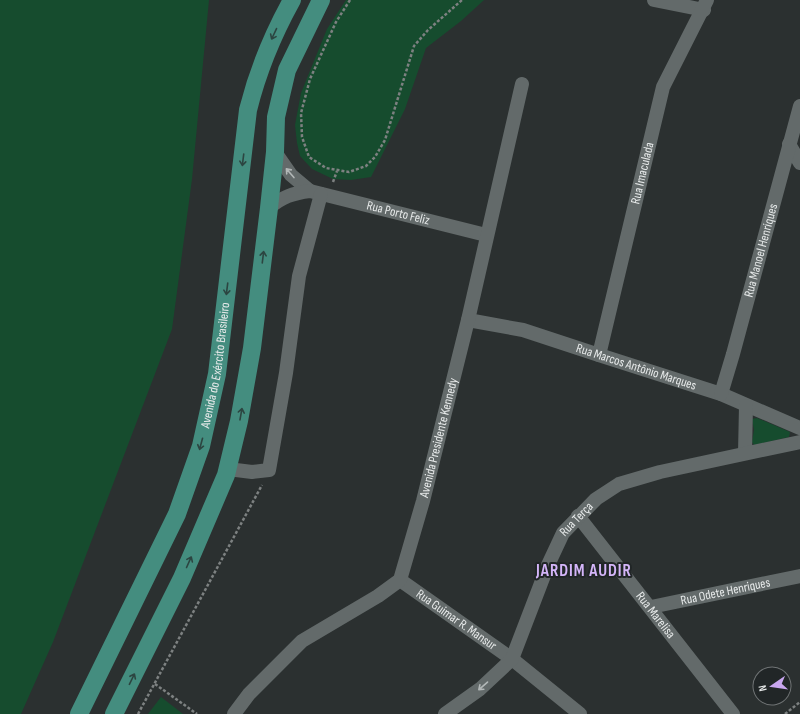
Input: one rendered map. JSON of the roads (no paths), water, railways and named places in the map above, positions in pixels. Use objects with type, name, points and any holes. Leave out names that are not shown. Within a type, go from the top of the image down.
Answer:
[{"type":"main road","name":"Avenida do Exército Brasileiro","points":[[79,714],[145,583],[177,514],[201,446],[217,374],[248,110],[254,87],[274,33],[292,0]]},
{"type":"main road","points":[[114,714],[182,578],[210,517],[228,469],[239,421],[252,348],[275,152],[276,117],[287,70],[321,0]]},
{"type":"main road","points":[[254,87],[276,117]]},
{"type":"street","points":[[654,0],[706,5]]},
{"type":"street","name":"Rua Imaculada","points":[[600,355],[663,87],[706,5]]},
{"type":"street","name":"Avenida Presidente Kennedy","points":[[400,580],[422,501],[468,320],[486,235],[522,84]]},
{"type":"street","name":"Rua Manoel Henriques","points":[[720,394],[733,354],[800,106]]},
{"type":"street","points":[[789,144],[800,163]]},
{"type":"street","name":"Rua Porto Feliz","points":[[275,152],[291,175],[315,192]]},
{"type":"street","points":[[228,469],[252,472],[270,470],[286,373],[299,276],[315,192]]},
{"type":"street","name":"Rua Porto Feliz","points":[[269,208],[281,199],[294,193],[315,192],[486,235]]},
{"type":"street","name":"Rua Marcos Antônio Marques","points":[[468,320],[523,330],[720,394],[800,428]]},
{"type":"street","points":[[745,453],[746,406]]},
{"type":"street","name":"Rua Terça","points":[[445,714],[480,689],[512,659],[551,559],[563,534],[578,516],[596,499],[619,484],[660,472],[800,442]]},
{"type":"street","name":"Rua Marelisa","points":[[578,516],[651,607],[733,714]]},
{"type":"street","name":"Rua Odete Henriques","points":[[651,607],[800,576]]},
{"type":"street","points":[[234,714],[249,694],[302,641],[378,596],[400,580]]},
{"type":"street","name":"Rua Guimar R. Mansur","points":[[400,580],[512,659],[572,712]]},
{"type":"district","name":"JARDIM AUDIR","points":[[584,571]]}]
